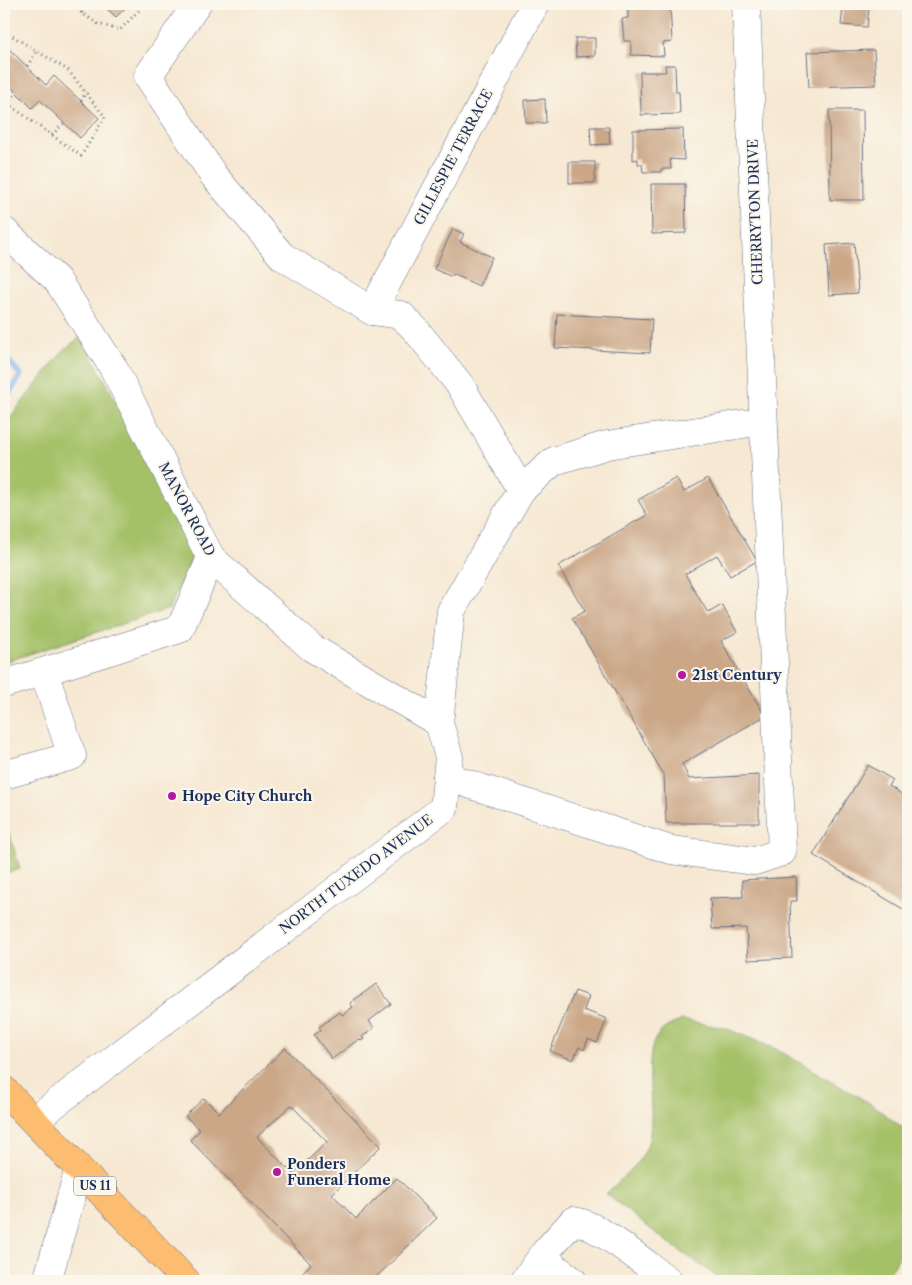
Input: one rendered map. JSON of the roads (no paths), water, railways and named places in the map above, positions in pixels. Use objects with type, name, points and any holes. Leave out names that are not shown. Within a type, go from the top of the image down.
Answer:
[{"type":"main road","name":"US 11","points":[[4,1090],[186,1281]]},
{"type":"street","points":[[197,4],[148,76],[214,176],[282,256],[372,311],[401,315],[460,385],[521,490]]},
{"type":"street","name":"GILLESPIE TERRACE","points":[[372,311],[535,4]]},
{"type":"street","name":"CHERRYTON DRIVE","points":[[447,777],[671,850],[755,861],[782,852],[746,4]]},
{"type":"street","name":"MANOR ROAD","points":[[4,231],[57,280],[114,367],[212,558],[312,648],[438,723]]},
{"type":"street","name":"NORTH TUXEDO AVENUE","points":[[34,1120],[444,808],[449,757],[438,723],[451,611],[521,490],[554,461],[607,445],[763,421]]},
{"type":"street","points":[[4,684],[180,629],[212,558]]},
{"type":"street","points":[[4,775],[72,756],[44,672]]},
{"type":"street","points":[[47,1281],[78,1169]]},
{"type":"street","points":[[524,1281],[573,1221],[580,1222],[599,1231],[669,1281]]},
{"type":"street","points":[[542,1257],[573,1281]]},
{"type":"waterway","points":[[4,356],[21,375],[4,401]]},
{"type":"place","name":"21st Century","points":[[682,675]]},
{"type":"place","name":"Hope City Church","points":[[172,796]]},
{"type":"place","name":"Ponders Funeral Home","points":[[277,1172]]}]
